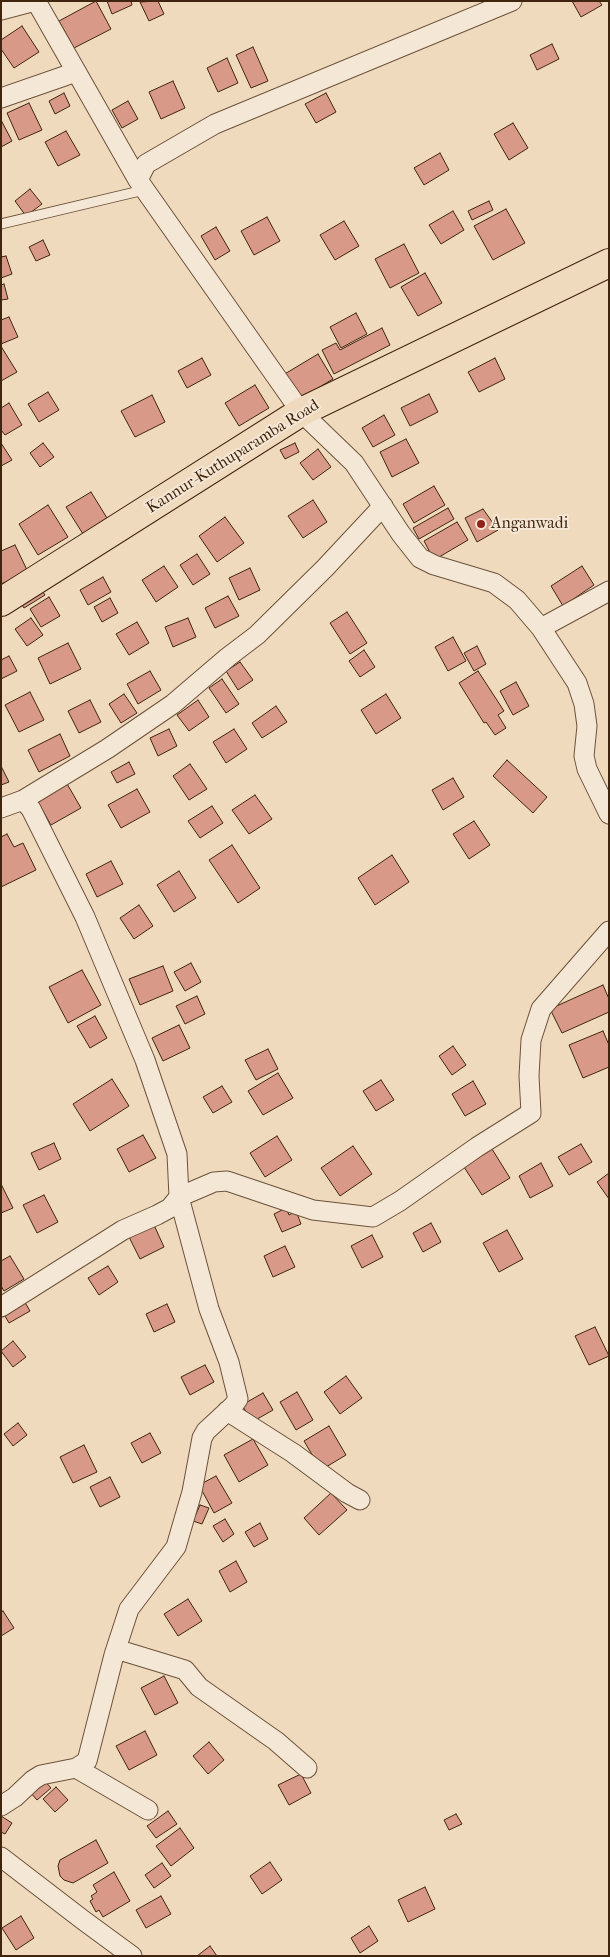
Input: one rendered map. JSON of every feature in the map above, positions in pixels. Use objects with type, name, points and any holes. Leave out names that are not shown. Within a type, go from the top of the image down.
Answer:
[{"type":"main road","name":"Kannur-Kuthuparamba Road","points":[[1,602],[301,412],[609,263]]},
{"type":"street","points":[[1,10],[36,1],[141,185],[301,412],[354,463],[401,534],[420,558],[434,565],[494,583],[516,600],[541,628],[578,683],[584,704],[586,726],[584,756],[587,769],[609,814]]},
{"type":"street","points":[[141,185],[146,164],[215,124],[512,1]]},
{"type":"street","points":[[1,98],[76,72]]},
{"type":"street","points":[[1,808],[22,800],[107,749],[172,704],[257,635],[326,568],[384,506]]},
{"type":"street","points":[[541,628],[609,591]]},
{"type":"street","points":[[1,1806],[41,1775],[76,1768],[87,1760],[116,1649],[129,1609],[176,1547],[192,1492],[202,1438],[206,1431],[238,1399],[236,1385],[209,1309],[179,1198],[177,1154],[145,1060],[85,917],[31,809],[22,800]]},
{"type":"street","points":[[1,1308],[123,1230],[170,1208],[179,1198],[214,1182],[227,1181],[313,1210],[373,1217],[400,1201],[477,1147],[531,1113],[529,1076],[532,1040],[541,1009],[609,931]]},
{"type":"street","points":[[227,1411],[293,1453],[347,1493],[360,1500]]},
{"type":"street","points":[[116,1649],[184,1670],[199,1687],[276,1741],[307,1768]]},
{"type":"street","points":[[76,1768],[148,1810]]},
{"type":"street","points":[[1,1857],[132,1956]]},
{"type":"lane","points":[[1,224],[141,185]]},
{"type":"building","points":[[96,1],[111,29],[74,48],[59,21]]},
{"type":"building","points":[[107,1],[131,1],[132,5],[112,14]]},
{"type":"building","points":[[158,1],[164,14],[149,21],[140,2]]},
{"type":"building","points":[[572,1],[599,1],[602,5],[581,17]]},
{"type":"building","points":[[22,26],[39,52],[14,68],[1,49],[1,40]]},
{"type":"building","points":[[552,44],[559,59],[537,70],[530,55]]},
{"type":"building","points":[[253,47],[268,81],[251,88],[236,55]]},
{"type":"building","points":[[227,58],[238,83],[218,92],[207,68]]},
{"type":"building","points":[[173,81],[185,108],[161,119],[149,92]]},
{"type":"building","points":[[64,93],[70,106],[55,114],[49,101]]},
{"type":"building","points":[[326,93],[336,112],[316,123],[305,104]]},
{"type":"building","points":[[128,101],[138,119],[122,128],[112,110]]},
{"type":"building","points":[[29,103],[42,130],[19,140],[7,113]]},
{"type":"building","points":[[1,120],[12,141],[1,147]]},
{"type":"building","points":[[513,123],[528,148],[509,160],[494,134]]},
{"type":"building","points":[[66,131],[80,155],[58,166],[45,142]]},
{"type":"building","points":[[440,153],[449,170],[424,185],[414,168]]},
{"type":"building","points":[[30,189],[42,204],[26,216],[15,201]]},
{"type":"building","points":[[489,201],[493,210],[472,220],[468,211]]},
{"type":"building","points":[[506,209],[525,243],[493,260],[474,226]]},
{"type":"building","points":[[453,211],[464,230],[441,244],[429,225]]},
{"type":"building","points":[[267,217],[280,241],[254,255],[241,231]]},
{"type":"building","points":[[344,221],[359,246],[335,260],[320,235]]},
{"type":"building","points":[[216,227],[230,251],[215,260],[201,236]]},
{"type":"building","points":[[43,240],[50,255],[36,261],[29,247]]},
{"type":"building","points":[[404,244],[419,273],[390,288],[375,259]]},
{"type":"building","points":[[6,256],[12,274],[1,278],[1,257]]},
{"type":"building","points":[[425,273],[442,303],[418,316],[401,287]]},
{"type":"building","points":[[4,284],[8,299],[1,300],[1,285]]},
{"type":"building","points":[[356,313],[367,334],[341,348],[330,327]]},
{"type":"building","points":[[9,317],[18,337],[1,344],[1,320]]},
{"type":"building","points":[[382,328],[390,345],[334,374],[322,350],[336,343],[340,350]]},
{"type":"building","points":[[1,349],[17,372],[1,381]]},
{"type":"building","points":[[318,354],[333,379],[298,400],[283,375]]},
{"type":"building","points":[[202,358],[211,375],[187,388],[178,371]]},
{"type":"building","points":[[495,358],[505,379],[479,392],[468,372]]},
{"type":"building","points":[[255,385],[269,408],[239,426],[225,403]]},
{"type":"building","points":[[48,392],[59,410],[39,422],[28,404]]},
{"type":"building","points":[[429,394],[438,412],[410,426],[401,408]]},
{"type":"building","points":[[152,395],[165,422],[135,437],[121,411]]},
{"type":"building","points":[[9,403],[22,425],[5,435],[1,430],[1,408]]},
{"type":"building","points":[[384,415],[395,435],[373,447],[362,428]]},
{"type":"building","points":[[406,439],[419,463],[392,477],[380,452]]},
{"type":"building","points":[[1,443],[12,460],[1,466]]},
{"type":"building","points":[[43,443],[54,457],[40,467],[30,453]]},
{"type":"building","points":[[295,443],[299,452],[285,459],[280,450]]},
{"type":"building","points":[[318,449],[331,467],[313,480],[300,463]]},
{"type":"building","points":[[434,486],[445,505],[414,523],[403,504]]},
{"type":"building","points":[[91,492],[107,518],[83,534],[66,507]]},
{"type":"building","points":[[313,500],[327,522],[303,538],[288,516]]},
{"type":"building","points":[[48,505],[68,537],[38,555],[19,524]]},
{"type":"building","points":[[448,508],[454,519],[419,539],[413,528]]},
{"type":"building","name":"Anganwadi","points":[[483,509],[498,530],[477,542],[465,518]]},
{"type":"building","points":[[225,517],[244,543],[217,562],[199,536]]},
{"type":"building","points":[[457,522],[468,540],[434,560],[424,541]]},
{"type":"building","points":[[15,545],[28,572],[1,584],[1,551]]},
{"type":"building","points":[[197,554],[210,574],[193,585],[180,565]]},
{"type":"building","points":[[164,566],[178,587],[156,602],[142,580]]},
{"type":"building","points":[[582,566],[594,585],[563,606],[551,586]]},
{"type":"building","points":[[250,568],[260,590],[239,600],[229,578]]},
{"type":"building","points":[[103,577],[111,592],[88,605],[80,590]]},
{"type":"building","points":[[41,589],[45,595],[24,608],[20,602]]},
{"type":"building","points":[[228,596],[239,616],[215,628],[205,608]]},
{"type":"building","points":[[49,597],[60,616],[41,627],[30,609]]},
{"type":"building","points":[[110,598],[118,613],[102,622],[94,607]]},
{"type":"building","points":[[347,612],[367,643],[350,654],[330,623]]},
{"type":"building","points":[[31,618],[43,635],[27,646],[15,629]]},
{"type":"building","points":[[188,618],[196,637],[173,647],[165,627]]},
{"type":"building","points":[[137,622],[149,643],[129,655],[116,634]]},
{"type":"building","points":[[453,637],[466,661],[448,671],[435,647]]},
{"type":"building","points":[[68,643],[81,669],[50,684],[38,658]]},
{"type":"building","points":[[477,646],[486,664],[474,671],[464,653]]},
{"type":"building","points":[[364,650],[375,667],[360,677],[349,661]]},
{"type":"building","points":[[9,656],[17,671],[1,679],[1,660]]},
{"type":"building","points":[[240,662],[253,680],[238,690],[226,671]]},
{"type":"building","points":[[150,671],[161,690],[138,704],[127,684]]},
{"type":"building","points":[[478,671],[504,711],[498,715],[506,728],[495,735],[486,722],[484,723],[459,683]]},
{"type":"building","points":[[222,679],[239,704],[226,713],[209,688]]},
{"type":"building","points":[[516,682],[529,706],[513,715],[500,691]]},
{"type":"building","points":[[30,692],[44,720],[19,732],[5,705]]},
{"type":"building","points":[[124,694],[137,713],[121,723],[109,704]]},
{"type":"building","points":[[386,694],[401,718],[376,734],[361,710]]},
{"type":"building","points":[[90,700],[101,722],[79,733],[68,711]]},
{"type":"building","points":[[198,700],[209,717],[189,731],[177,715]]},
{"type":"building","points":[[276,706],[287,722],[262,738],[252,723]]},
{"type":"building","points":[[169,729],[177,746],[158,756],[150,738]]},
{"type":"building","points":[[234,729],[247,749],[226,763],[213,742]]},
{"type":"building","points":[[60,734],[70,756],[39,772],[28,750]]},
{"type":"building","points":[[507,760],[547,797],[533,813],[493,776]]},
{"type":"building","points":[[129,762],[135,774],[117,783],[111,772]]},
{"type":"building","points":[[190,764],[207,789],[189,800],[173,776]]},
{"type":"building","points":[[1,766],[9,782],[1,785]]},
{"type":"building","points":[[453,778],[464,797],[443,810],[432,790]]},
{"type":"building","points":[[66,782],[81,808],[51,825],[36,799]]},
{"type":"building","points":[[137,789],[150,812],[121,828],[108,805]]},
{"type":"building","points":[[255,795],[272,819],[249,834],[232,810]]},
{"type":"building","points":[[212,806],[223,823],[200,838],[188,821]]},
{"type":"building","points":[[474,821],[490,845],[469,859],[453,834]]},
{"type":"building","points":[[7,834],[14,847],[23,843],[36,870],[1,887],[1,837]]},
{"type":"building","points":[[232,845],[260,888],[238,903],[209,860]]},
{"type":"building","points":[[392,855],[409,882],[375,905],[358,878]]},
{"type":"building","points":[[111,861],[123,884],[97,897],[86,874]]},
{"type":"building","points":[[179,871],[196,898],[174,912],[157,885]]},
{"type":"building","points":[[139,905],[153,926],[134,939],[120,918]]},
{"type":"building","points":[[191,963],[201,982],[185,991],[174,972]]},
{"type":"building","points":[[163,966],[173,991],[140,1005],[129,979]]},
{"type":"building","points":[[82,970],[101,1005],[68,1023],[49,987]]},
{"type":"building","points":[[603,985],[609,999],[609,1012],[562,1033],[550,1009]]},
{"type":"building","points":[[197,996],[205,1014],[185,1024],[176,1006]]},
{"type":"building","points":[[95,1016],[107,1038],[90,1048],[77,1026]]},
{"type":"building","points":[[179,1025],[190,1048],[163,1061],[152,1038]]},
{"type":"building","points":[[603,1031],[609,1045],[609,1067],[583,1078],[569,1045]]},
{"type":"building","points":[[453,1046],[466,1065],[452,1075],[439,1056]]},
{"type":"building","points":[[268,1049],[278,1069],[256,1080],[245,1060]]},
{"type":"building","points":[[278,1073],[293,1098],[263,1115],[248,1091]]},
{"type":"building","points":[[112,1079],[129,1106],[90,1131],[73,1104]]},
{"type":"building","points":[[381,1080],[394,1100],[376,1111],[363,1091]]},
{"type":"building","points":[[473,1081],[486,1104],[465,1116],[452,1094]]},
{"type":"building","points":[[222,1086],[232,1102],[213,1113],[203,1097]]},
{"type":"building","points":[[143,1135],[156,1158],[129,1172],[117,1149]]},
{"type":"building","points":[[277,1136],[292,1160],[265,1177],[250,1153]]},
{"type":"building","points":[[54,1143],[61,1159],[39,1170],[31,1153]]},
{"type":"building","points":[[581,1144],[592,1162],[569,1175],[558,1157]]},
{"type":"building","points":[[353,1146],[372,1174],[340,1196],[321,1168]]},
{"type":"building","points":[[492,1149],[510,1178],[482,1195],[464,1167]]},
{"type":"building","points":[[541,1163],[553,1186],[530,1198],[519,1176]]},
{"type":"building","points":[[609,1173],[609,1199],[597,1182]]},
{"type":"building","points":[[1,1184],[13,1208],[1,1213]]},
{"type":"building","points":[[44,1195],[58,1222],[37,1233],[23,1205]]},
{"type":"building","points":[[286,1208],[289,1215],[296,1211],[301,1224],[282,1232],[274,1214]]},
{"type":"building","points":[[431,1223],[441,1242],[423,1252],[413,1233]]},
{"type":"building","points":[[154,1225],[164,1247],[140,1259],[129,1237]]},
{"type":"building","points":[[507,1230],[523,1259],[499,1272],[483,1243]]},
{"type":"building","points":[[372,1235],[383,1257],[362,1268],[351,1246]]},
{"type":"building","points":[[285,1246],[295,1267],[273,1277],[264,1256]]},
{"type":"building","points":[[10,1256],[24,1279],[4,1291],[1,1286],[1,1261]]},
{"type":"building","points":[[108,1266],[118,1282],[99,1295],[88,1278]]},
{"type":"building","points":[[23,1299],[30,1311],[9,1323],[2,1311]]},
{"type":"building","points":[[167,1304],[175,1322],[154,1332],[146,1314]]},
{"type":"building","points":[[595,1327],[609,1356],[589,1365],[575,1336]]},
{"type":"building","points":[[13,1341],[26,1357],[13,1367],[1,1351]]},
{"type":"building","points":[[205,1365],[214,1382],[190,1395],[181,1377]]},
{"type":"building","points":[[346,1376],[362,1398],[340,1414],[324,1392]]},
{"type":"building","points":[[297,1392],[313,1420],[296,1430],[280,1402]]},
{"type":"building","points":[[263,1393],[273,1410],[252,1422],[242,1405]]},
{"type":"building","points":[[18,1423],[27,1435],[13,1446],[4,1434]]},
{"type":"building","points":[[329,1426],[346,1455],[321,1470],[304,1441]]},
{"type":"building","points":[[150,1433],[161,1453],[142,1463],[131,1443]]},
{"type":"building","points":[[253,1439],[268,1465],[239,1482],[224,1455]]},
{"type":"building","points":[[84,1445],[97,1472],[73,1483],[60,1457]]},
{"type":"building","points":[[216,1476],[232,1503],[214,1513],[199,1485]]},
{"type":"building","points":[[110,1477],[120,1497],[100,1507],[90,1487]]},
{"type":"building","points":[[331,1493],[347,1510],[319,1535],[304,1518]]},
{"type":"building","points":[[200,1505],[209,1508],[202,1524],[193,1521]]},
{"type":"building","points":[[225,1519],[234,1534],[223,1542],[213,1526]]},
{"type":"building","points":[[260,1523],[268,1539],[254,1547],[245,1532]]},
{"type":"building","points":[[236,1561],[247,1582],[230,1592],[219,1571]]},
{"type":"building","points":[[188,1599],[202,1621],[178,1636],[164,1614]]},
{"type":"building","points":[[3,1611],[14,1628],[1,1636],[1,1612]]},
{"type":"building","points":[[164,1676],[178,1703],[155,1715],[141,1688]]},
{"type":"building","points":[[145,1731],[157,1755],[129,1770],[116,1746]]},
{"type":"building","points":[[209,1742],[224,1760],[208,1774],[193,1756]]},
{"type":"building","points":[[301,1774],[311,1793],[289,1805],[278,1785]]},
{"type":"building","points":[[42,1778],[51,1788],[37,1800],[29,1791]]},
{"type":"building","points":[[56,1787],[68,1800],[55,1812],[43,1799]]},
{"type":"building","points":[[168,1811],[177,1824],[156,1838],[147,1826]]},
{"type":"building","points":[[456,1814],[462,1824],[449,1830],[444,1820]]},
{"type":"building","points":[[1,1816],[12,1823],[5,1834],[1,1832]]},
{"type":"building","points":[[180,1828],[194,1848],[171,1866],[156,1846]]},
{"type":"building","points":[[96,1840],[108,1863],[73,1883],[64,1880],[60,1876],[58,1866],[60,1860]]},
{"type":"building","points":[[270,1862],[282,1880],[262,1894],[250,1876]]},
{"type":"building","points":[[162,1863],[171,1876],[154,1888],[145,1875]]},
{"type":"building","points":[[114,1872],[130,1901],[103,1917],[99,1910],[96,1912],[90,1901],[93,1899],[91,1896],[97,1892],[93,1885]]},
{"type":"building","points":[[425,1887],[435,1909],[408,1922],[398,1900]]},
{"type":"building","points":[[161,1896],[171,1914],[146,1928],[136,1910]]},
{"type":"building","points":[[21,1916],[34,1938],[16,1950],[2,1928]]},
{"type":"building","points":[[369,1926],[378,1941],[360,1953],[351,1938]]},
{"type":"building","points":[[210,1946],[217,1956],[197,1956]]},
{"type":"place","name":"Anganwadi","points":[[481,524]]}]
